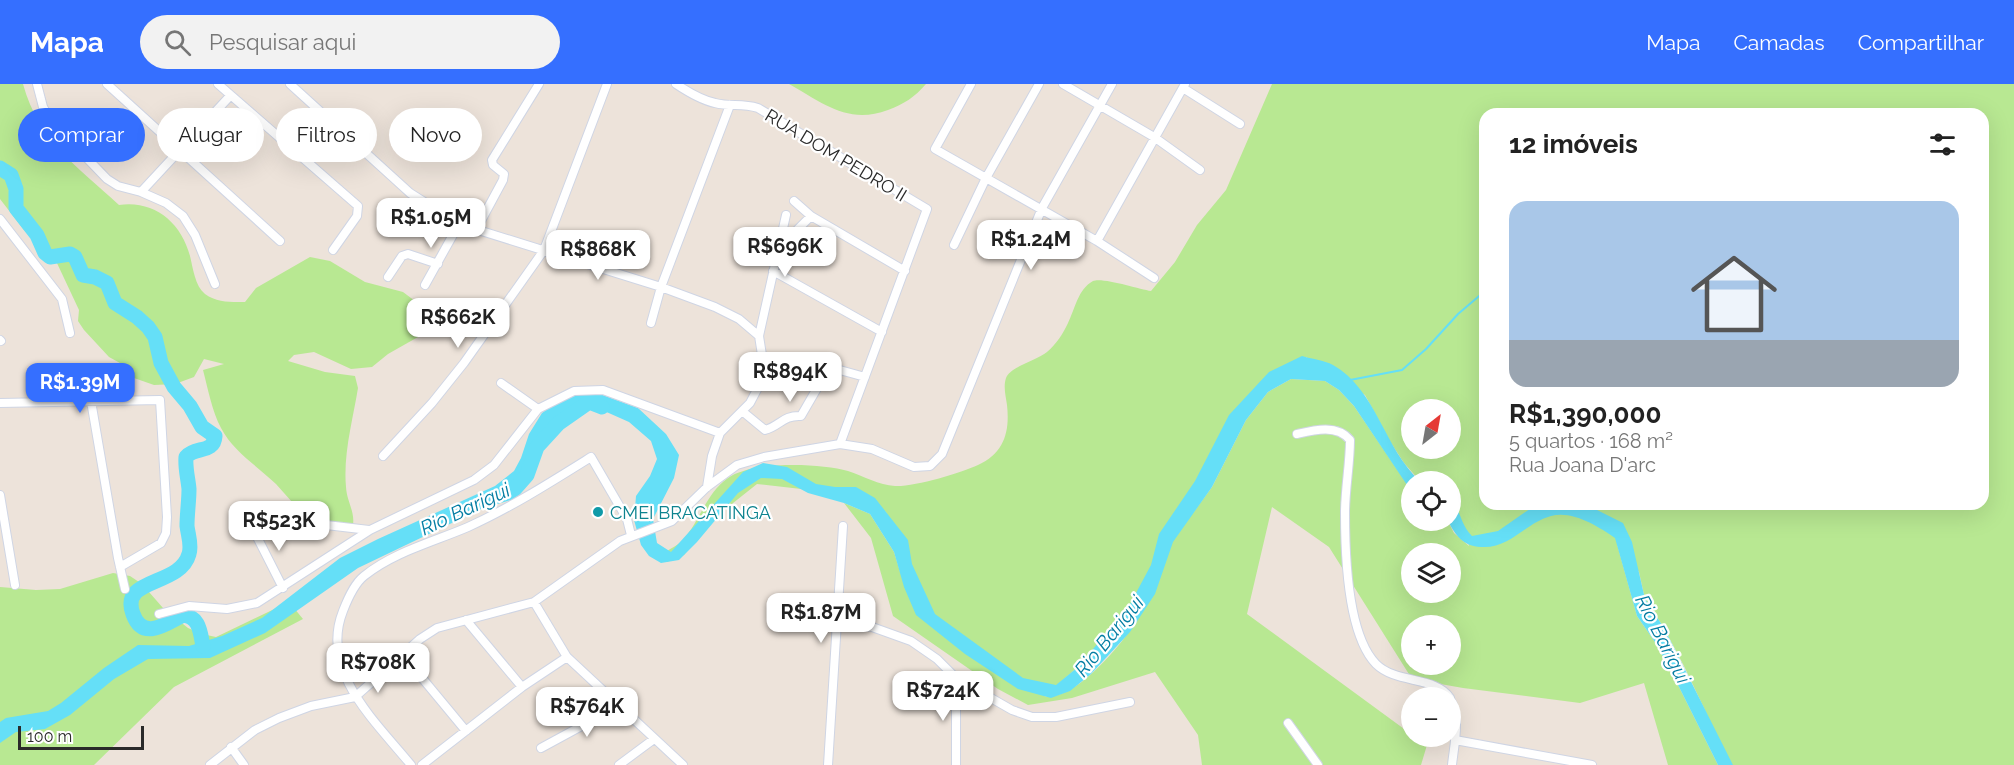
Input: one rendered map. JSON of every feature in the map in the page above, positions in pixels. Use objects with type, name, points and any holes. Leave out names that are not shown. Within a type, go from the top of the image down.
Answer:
[{"type":"street","points":[[37,84],[43,107],[51,121],[107,179],[118,186],[141,192],[166,203],[183,216],[195,235],[215,284]]},
{"type":"street","points":[[107,84],[157,129]]},
{"type":"street","points":[[218,84],[358,206],[357,216],[333,250]]},
{"type":"street","points":[[290,84],[410,193],[459,225],[661,287],[715,307],[739,320],[759,336]]},
{"type":"street","points":[[476,230],[503,180],[504,174],[493,165],[492,160],[539,84]]},
{"type":"street","points":[[383,456],[432,403],[464,363],[544,250],[607,84]]},
{"type":"street","name":"RUA DOM PEDRO II","points":[[676,84],[696,97],[714,103],[744,104],[758,108],[927,209],[905,271]]},
{"type":"street","points":[[971,84],[935,149],[1042,208],[1154,278]]},
{"type":"street","points":[[954,245],[986,178],[1039,84]]},
{"type":"street","points":[[1063,84],[1154,137],[1200,170]]},
{"type":"street","points":[[210,765],[255,730],[279,718],[311,705],[355,697],[420,639],[437,628],[534,602],[633,535],[672,521],[707,486],[737,465],[764,457],[840,444],[872,449],[914,467],[930,466],[942,454],[1042,208],[1112,84]]},
{"type":"street","points":[[1097,241],[1184,86],[1240,124]]},
{"type":"street","points":[[219,108],[230,96]]},
{"type":"street","points":[[651,323],[661,287],[730,105]]},
{"type":"street","points":[[141,192],[169,162]]},
{"type":"street","points":[[193,162],[280,241]]},
{"type":"street","points":[[794,201],[811,216],[905,271],[840,444]]},
{"type":"street","points":[[707,486],[712,456],[720,433],[750,403],[765,374],[759,336],[786,215]]},
{"type":"street","points":[[778,248],[811,216]]},
{"type":"street","points":[[0,219],[62,299],[70,333]]},
{"type":"street","points":[[425,285],[459,225]]},
{"type":"street","points":[[388,277],[402,256],[408,254],[438,264]]},
{"type":"street","points":[[773,271],[882,332]]},
{"type":"street","points":[[765,368],[826,367],[865,377]]},
{"type":"street","points":[[742,411],[765,430],[788,416],[801,416],[823,378],[826,367]]},
{"type":"street","points":[[501,383],[538,408]]},
{"type":"street","points":[[159,614],[189,606],[227,609],[257,603],[370,530],[474,480],[494,465],[538,408],[574,391],[603,390],[720,433]]},
{"type":"street","points":[[91,400],[125,589]]},
{"type":"street","points":[[0,403],[160,400],[166,533],[161,543],[120,567]]},
{"type":"street","points":[[1297,434],[1314,430],[1336,429],[1345,433],[1350,440],[1345,512],[1347,565],[1351,603],[1364,649],[1378,665],[1399,678],[1437,687]]},
{"type":"street","points":[[411,765],[355,697],[343,670],[336,643],[338,624],[350,594],[363,577],[393,557],[469,526],[548,484],[591,457],[627,519],[633,535]]},
{"type":"street","points":[[0,495],[15,585]]},
{"type":"street","points":[[283,588],[252,527],[252,519],[275,517],[370,530]]},
{"type":"street","points":[[828,765],[835,622],[843,526]]},
{"type":"street","points":[[534,602],[567,657],[683,765]]},
{"type":"street","points":[[466,620],[522,687]]},
{"type":"street","points":[[835,622],[872,627],[911,641],[937,659],[956,678],[1012,710],[1032,717],[1056,717],[1130,702]]},
{"type":"street","points":[[403,655],[466,731]]},
{"type":"street","points":[[422,765],[522,687],[567,657]]},
{"type":"street","points":[[956,678],[956,765]]},
{"type":"street","points":[[541,748],[587,723],[612,699]]},
{"type":"street","points":[[1288,723],[1318,765]]},
{"type":"street","points":[[619,765],[654,739]]},
{"type":"street","points":[[1461,741],[1592,765]]},
{"type":"street","points":[[231,747],[244,765]]},
{"type":"street","points":[[1452,765],[1454,747]]},
{"type":"green space","points":[[0,84],[23,84],[32,108],[18,108],[18,162],[71,162],[119,205],[144,206],[164,216],[180,233],[186,244],[199,286],[210,297],[225,301],[245,302],[256,288],[310,257],[330,261],[365,282],[403,292],[419,304],[432,320],[418,337],[388,354],[372,367],[351,369],[314,352],[294,355],[288,361],[325,372],[355,376],[358,388],[347,449],[345,475],[352,510],[351,532],[328,528],[307,516],[226,436],[210,400],[203,370],[224,364],[204,359],[194,377],[175,384],[154,385],[134,378],[120,363],[109,357],[78,321],[79,310],[56,261],[24,230],[0,199]]},
{"type":"green space","points":[[789,84],[926,84],[899,105],[874,114],[860,115],[836,110]]},
{"type":"green space","points":[[1272,84],[2014,84],[2014,765],[1731,765],[1684,666],[1664,628],[1645,599],[1639,572],[1617,544],[1637,616],[1657,645],[1718,765],[1668,765],[1644,683],[1580,703],[1412,679],[1409,675],[1461,675],[1461,615],[1401,615],[1401,662],[1329,547],[1272,507],[1247,614],[1401,727],[1401,747],[1426,747],[1421,765],[1202,765],[1198,735],[1155,672],[1072,698],[1028,705],[998,689],[893,616],[871,538],[844,503],[870,514],[894,552],[901,575],[886,512],[810,490],[757,484],[713,519],[684,555],[667,562],[659,559],[683,540],[720,484],[739,472],[769,466],[821,466],[848,471],[883,484],[903,486],[949,475],[987,460],[999,448],[1006,433],[1008,415],[1005,388],[1008,374],[1043,355],[1053,346],[1066,327],[1084,289],[1093,281],[1098,280],[1151,291],[1175,262],[1197,225],[1226,190]],"holes":[[[1136,611],[1130,631],[1102,664],[1066,692],[1055,696],[1044,696]]]},
{"type":"green space","points":[[113,573],[130,576],[142,584],[163,608],[188,628],[202,634],[216,637],[289,602],[303,619],[174,687],[94,765],[0,765],[0,587],[60,589]]},
{"type":"water","points":[[1302,356],[1333,365],[1360,389],[1397,453],[1411,471],[1401,471],[1401,476],[1354,406],[1339,390],[1325,381],[1291,379],[1268,392],[1246,420],[1212,487],[1173,542],[1155,594],[1130,632],[1091,674],[1070,691],[1051,698],[1018,689],[965,654],[916,615],[904,587],[894,552],[870,514],[844,503],[808,493],[782,479],[761,478],[738,493],[679,560],[661,563],[649,556],[641,545],[634,520],[636,496],[650,476],[657,459],[651,441],[629,422],[602,410],[584,406],[561,419],[535,443],[522,480],[502,499],[358,568],[265,633],[210,658],[148,659],[114,679],[70,715],[45,729],[16,732],[0,743],[0,722],[6,718],[48,711],[138,645],[189,646],[222,636],[262,618],[340,558],[495,486],[514,471],[529,434],[542,413],[561,399],[579,393],[600,394],[638,408],[666,434],[679,455],[674,478],[653,519],[657,543],[671,552],[743,472],[763,463],[787,467],[816,484],[856,487],[875,498],[908,540],[912,564],[935,614],[1023,678],[1056,685],[1078,667],[1129,606],[1151,565],[1159,534],[1195,481],[1229,415],[1269,372]]},
{"type":"water","points":[[1528,510],[1597,510],[1623,523],[1632,542],[1645,599],[1664,628],[1733,765],[1718,765],[1657,645],[1637,616],[1615,538],[1585,520],[1559,515],[1542,519],[1509,540],[1491,547],[1469,545],[1454,531],[1461,531],[1461,518],[1472,536],[1498,531]]},
{"type":"waterway","points":[[0,168],[11,175],[16,189],[16,208],[37,235],[45,253],[50,257],[70,254],[75,257],[83,275],[95,277],[107,283],[115,303],[148,327],[155,337],[161,363],[174,387],[190,406],[202,427],[215,436],[214,442],[208,448],[186,457],[189,489],[187,526],[189,554],[183,565],[174,572],[142,587],[131,602],[137,622],[149,629],[163,626],[183,615],[189,616],[198,626],[203,646]]},
{"type":"waterway","points":[[1350,380],[1402,370],[1479,296]]},
{"type":"waterway","name":"Rio Barigui","points":[[491,498],[512,492],[527,475],[537,447],[559,423],[589,402],[602,407]]},
{"type":"place","name":"CMEI BRACATINGA","points":[[598,512]]}]
